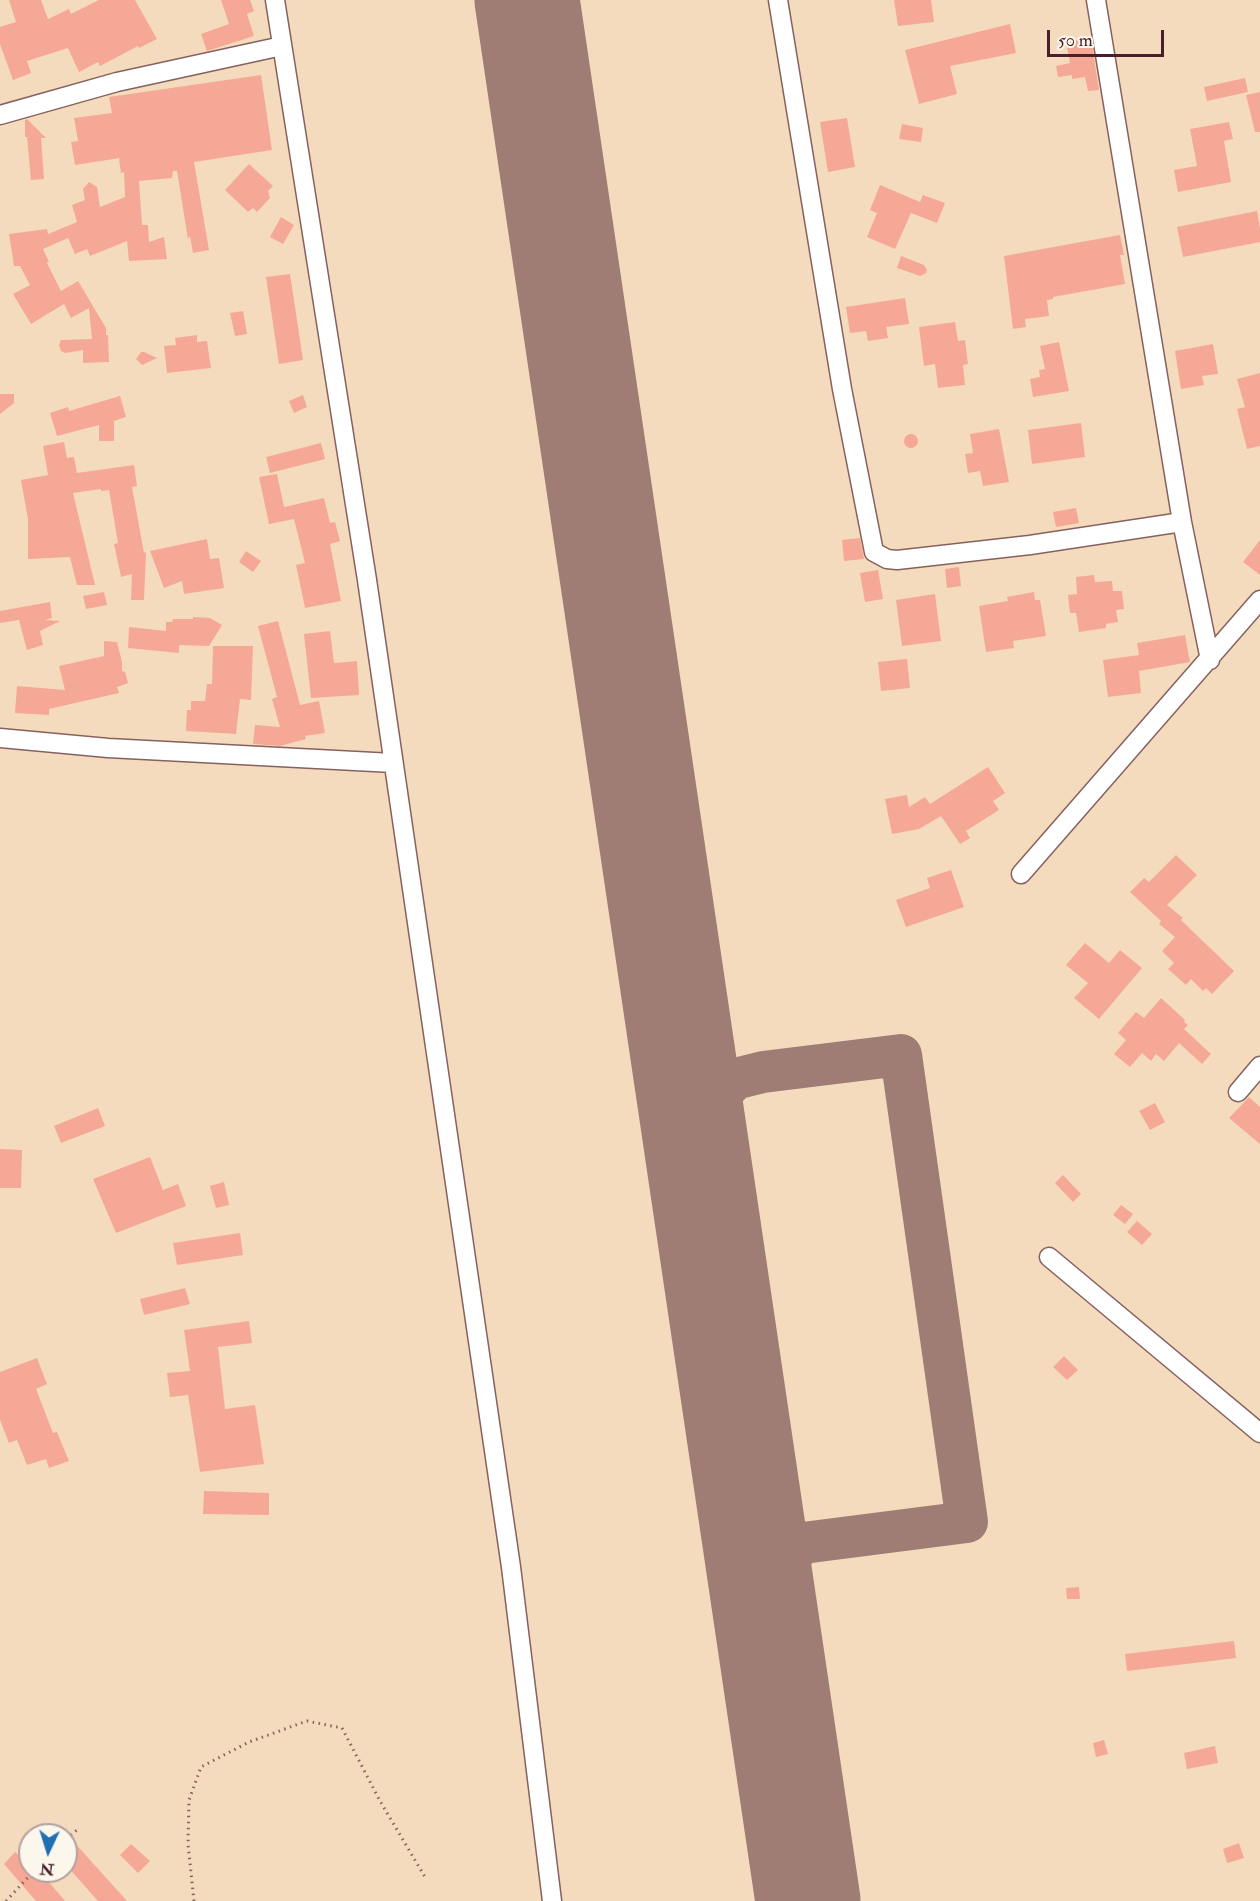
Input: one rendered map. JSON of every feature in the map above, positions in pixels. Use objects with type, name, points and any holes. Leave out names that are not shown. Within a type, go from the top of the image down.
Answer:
[{"type":"street","points":[[275,0],[364,556],[511,1567],[552,1901]]},
{"type":"street","points":[[778,0],[842,389],[874,552],[887,559],[897,560],[1030,545],[1182,522]]},
{"type":"street","points":[[1096,0],[1182,522],[1210,660]]},
{"type":"street","points":[[0,115],[117,82],[282,46]]},
{"type":"street","points":[[1021,874],[1260,600]]},
{"type":"street","points":[[0,738],[108,748],[393,763]]},
{"type":"street","points":[[1238,1092],[1260,1066]]},
{"type":"street","points":[[1049,1257],[1260,1433]]},
{"type":"path","points":[[194,1901],[188,1844],[189,1800],[201,1767],[249,1742],[307,1721],[342,1728],[380,1801],[425,1877]]},
{"type":"path","points":[[7,1900],[23,1883]]},
{"type":"building","points":[[9,0],[41,0],[48,19],[69,9],[71,14],[99,0],[135,0],[157,39],[139,48],[138,46],[100,66],[98,62],[79,72],[68,48],[27,61],[31,73],[13,80],[0,44],[0,27],[16,22]]},
{"type":"building","points":[[221,0],[250,0],[254,11],[247,14],[254,36],[207,51],[201,34],[229,24]]},
{"type":"building","points":[[894,0],[931,0],[934,22],[898,26]]},
{"type":"building","points":[[1010,24],[1016,53],[950,66],[957,94],[919,104],[905,50]]},
{"type":"building","points":[[1091,38],[1099,90],[1088,91],[1085,77],[1072,79],[1072,75],[1058,77],[1056,66],[1070,63],[1066,42]]},
{"type":"building","points":[[261,75],[272,150],[194,162],[209,250],[193,253],[190,236],[188,239],[177,171],[173,171],[172,178],[139,181],[142,225],[148,225],[149,242],[164,237],[167,259],[129,261],[127,241],[90,256],[87,249],[75,254],[68,238],[43,249],[49,262],[47,263],[61,291],[78,281],[106,328],[109,362],[83,363],[83,350],[65,353],[61,351],[59,345],[61,340],[92,339],[89,308],[71,318],[64,304],[31,324],[13,294],[30,285],[20,266],[14,266],[9,234],[47,229],[48,234],[77,222],[72,205],[85,200],[83,189],[89,182],[97,187],[100,207],[125,197],[124,172],[121,173],[120,158],[75,165],[71,142],[78,141],[74,118],[112,113],[109,97]]},
{"type":"building","points":[[1245,78],[1248,92],[1207,101],[1204,87]]},
{"type":"building","points":[[1260,92],[1260,132],[1255,132],[1246,95]]},
{"type":"building","points":[[847,118],[855,167],[828,172],[820,122]]},
{"type":"building","points":[[27,119],[46,138],[41,138],[44,179],[31,180],[27,137],[25,137],[25,120]]},
{"type":"building","points":[[1229,122],[1233,139],[1224,141],[1231,182],[1178,192],[1174,170],[1197,166],[1190,129]]},
{"type":"building","points":[[902,124],[923,128],[921,142],[899,139]]},
{"type":"building","points":[[249,164],[273,186],[268,191],[270,198],[257,212],[253,208],[248,212],[225,190]]},
{"type":"building","points":[[880,185],[920,202],[923,195],[945,203],[937,223],[911,213],[895,249],[867,237],[877,213],[870,210]]},
{"type":"building","points":[[1257,211],[1260,242],[1183,257],[1177,227]]},
{"type":"building","points":[[281,217],[294,225],[283,244],[270,237]]},
{"type":"building","points":[[1120,235],[1124,255],[1120,255],[1125,284],[1053,297],[1047,300],[1049,316],[1025,319],[1026,327],[1013,329],[1004,256]]},
{"type":"building","points":[[901,256],[924,265],[926,273],[920,276],[897,268]]},
{"type":"building","points":[[290,274],[303,360],[279,364],[266,277]]},
{"type":"building","points":[[905,298],[909,324],[886,327],[888,338],[868,341],[866,331],[850,333],[846,307]]},
{"type":"building","points":[[243,311],[247,334],[235,336],[230,313]]},
{"type":"building","points":[[955,322],[958,341],[965,340],[968,364],[963,365],[965,385],[938,388],[935,364],[924,366],[919,327]]},
{"type":"building","points":[[197,335],[197,342],[207,341],[211,368],[167,373],[164,346],[176,345],[175,338]]},
{"type":"building","points":[[1059,342],[1069,391],[1033,397],[1030,379],[1040,377],[1039,370],[1045,369],[1040,346]]},
{"type":"building","points":[[1213,344],[1218,374],[1202,376],[1204,385],[1181,389],[1175,351]]},
{"type":"building","points":[[141,352],[157,358],[142,365],[136,359]]},
{"type":"building","points":[[1260,373],[1260,446],[1247,449],[1237,409],[1245,407],[1237,379]]},
{"type":"building","points":[[0,394],[14,394],[14,403],[0,414]]},
{"type":"building","points":[[303,395],[307,407],[294,413],[289,401]]},
{"type":"building","points":[[120,396],[126,417],[114,421],[114,441],[99,441],[99,425],[57,436],[50,413],[68,407],[69,411]]},
{"type":"building","points":[[1081,423],[1085,457],[1032,464],[1028,430]]},
{"type":"building","points":[[999,429],[1009,482],[983,486],[980,471],[968,473],[965,454],[973,453],[970,434]]},
{"type":"building","points":[[911,434],[916,436],[918,441],[916,446],[911,448],[906,446],[904,441],[906,436]]},
{"type":"building","points":[[64,442],[67,458],[74,457],[77,473],[134,465],[137,486],[132,487],[144,553],[146,552],[144,600],[131,600],[132,574],[121,577],[114,544],[118,543],[109,490],[73,493],[95,585],[77,585],[70,557],[28,559],[28,519],[21,480],[48,475],[43,446]]},
{"type":"building","points":[[321,443],[325,459],[270,473],[266,457]]},
{"type":"building","points":[[277,474],[284,507],[324,498],[330,523],[335,522],[340,541],[330,544],[341,601],[305,608],[296,565],[305,563],[294,519],[269,524],[259,477]]},
{"type":"building","points":[[1076,508],[1079,523],[1056,527],[1053,512]]},
{"type":"building","points":[[860,538],[864,559],[844,561],[842,540]]},
{"type":"building","points":[[207,539],[210,559],[219,558],[224,588],[184,594],[182,581],[164,588],[150,551]]},
{"type":"building","points":[[1260,540],[1260,575],[1243,562]]},
{"type":"building","points":[[246,551],[261,561],[253,572],[239,562]]},
{"type":"building","points":[[959,567],[961,586],[947,588],[945,569]]},
{"type":"building","points":[[878,570],[883,599],[865,602],[860,573]]},
{"type":"building","points":[[1094,575],[1095,582],[1112,581],[1113,591],[1122,591],[1124,609],[1116,610],[1118,622],[1106,624],[1106,628],[1079,632],[1076,613],[1070,613],[1068,595],[1077,594],[1076,577]]},
{"type":"building","points":[[104,592],[107,605],[86,609],[83,596]]},
{"type":"building","points":[[1034,592],[1035,600],[1040,600],[1046,636],[1013,641],[1014,648],[986,652],[979,606],[1008,601],[1007,597]]},
{"type":"building","points":[[935,594],[941,641],[902,646],[896,600]]},
{"type":"building","points":[[50,602],[52,618],[45,620],[60,621],[40,631],[43,645],[27,650],[19,620],[0,623],[0,611]]},
{"type":"building","points":[[193,617],[210,618],[222,625],[209,646],[179,645],[179,653],[128,648],[129,627],[166,631],[166,622],[172,622],[173,619],[193,619]]},
{"type":"building","points":[[278,621],[300,705],[319,701],[325,733],[305,736],[306,739],[280,746],[253,744],[255,725],[280,727],[272,699],[277,697],[258,626]]},
{"type":"building","points":[[330,631],[334,663],[357,661],[359,695],[311,698],[304,634]]},
{"type":"building","points":[[1185,635],[1190,662],[1139,671],[1141,693],[1108,697],[1103,660],[1139,655],[1137,643]]},
{"type":"building","points":[[104,641],[117,642],[122,671],[125,672],[128,683],[117,687],[119,693],[49,709],[49,715],[15,713],[17,686],[65,690],[59,666],[104,656]]},
{"type":"building","points":[[213,646],[253,646],[251,700],[240,699],[236,734],[186,731],[187,710],[191,710],[191,701],[205,701],[207,684],[212,684]]},
{"type":"building","points":[[907,659],[910,688],[881,691],[878,662]]},
{"type":"building","points":[[988,767],[1005,793],[993,801],[999,810],[966,831],[970,838],[960,844],[941,816],[919,829],[892,834],[885,799],[907,795],[909,807],[925,797],[930,804]]},
{"type":"building","points":[[1176,855],[1197,875],[1167,905],[1183,918],[1181,920],[1234,971],[1212,994],[1206,988],[1203,991],[1191,979],[1186,985],[1168,969],[1174,963],[1162,951],[1175,937],[1159,924],[1161,921],[1130,892],[1144,878],[1149,882]]},
{"type":"building","points":[[951,870],[964,907],[906,927],[896,900],[930,888],[927,878]]},
{"type":"building","points":[[1085,943],[1109,963],[1120,950],[1142,968],[1099,1019],[1074,998],[1088,983],[1066,965]]},
{"type":"building","points":[[1161,998],[1185,1020],[1184,1022],[1188,1025],[1184,1029],[1211,1054],[1202,1064],[1179,1043],[1164,1061],[1156,1054],[1151,1061],[1142,1053],[1130,1067],[1114,1054],[1126,1040],[1118,1033],[1136,1012],[1144,1018]]},
{"type":"building","points":[[1249,1097],[1260,1107],[1260,1144],[1229,1118]]},
{"type":"building","points":[[1155,1103],[1165,1122],[1150,1130],[1139,1111]]},
{"type":"building","points":[[98,1108],[105,1126],[61,1143],[54,1126]]},
{"type":"building","points":[[0,1149],[22,1150],[21,1188],[0,1188]]},
{"type":"building","points":[[150,1157],[163,1190],[178,1184],[186,1206],[116,1233],[93,1179]]},
{"type":"building","points":[[1063,1175],[1081,1194],[1073,1202],[1055,1183]]},
{"type":"building","points":[[224,1182],[229,1205],[216,1208],[210,1186]]},
{"type":"building","points":[[1121,1205],[1133,1214],[1125,1224],[1113,1215]]},
{"type":"building","points":[[1137,1221],[1152,1234],[1142,1245],[1127,1232]]},
{"type":"building","points":[[240,1233],[243,1255],[177,1265],[173,1243]]},
{"type":"building","points":[[185,1288],[190,1304],[144,1315],[140,1299]]},
{"type":"building","points":[[249,1321],[252,1343],[218,1347],[225,1409],[255,1405],[264,1464],[200,1472],[188,1395],[170,1397],[167,1373],[190,1371],[184,1330]]},
{"type":"building","points":[[1064,1356],[1078,1370],[1067,1380],[1053,1367]]},
{"type":"building","points":[[37,1358],[47,1384],[36,1389],[53,1433],[57,1432],[69,1461],[49,1468],[46,1459],[27,1465],[17,1440],[9,1443],[0,1420],[0,1372]]},
{"type":"building","points":[[204,1491],[269,1493],[269,1515],[203,1514]]},
{"type":"building","points":[[1079,1587],[1080,1599],[1067,1599],[1066,1588]]},
{"type":"building","points":[[1234,1641],[1236,1658],[1127,1671],[1125,1654]]},
{"type":"building","points":[[1104,1740],[1108,1754],[1096,1757],[1093,1743]]},
{"type":"building","points":[[1215,1746],[1218,1763],[1187,1769],[1184,1753]]},
{"type":"building","points":[[1239,1843],[1244,1858],[1227,1863],[1223,1849]]},
{"type":"building","points":[[131,1844],[150,1861],[138,1873],[120,1855]]},
{"type":"building","points":[[78,1847],[127,1901],[98,1901],[78,1878]]},
{"type":"building","points":[[15,1852],[18,1855],[18,1880],[4,1864]]},
{"type":"building","points":[[20,1883],[49,1883],[65,1901],[36,1901]]},
{"type":"taxiway","points":[[711,1104],[735,1079],[763,1072],[901,1055],[967,1522],[803,1543],[790,1555],[780,1571]]},
{"type":"runway","points":[[527,0],[808,1901]]}]
